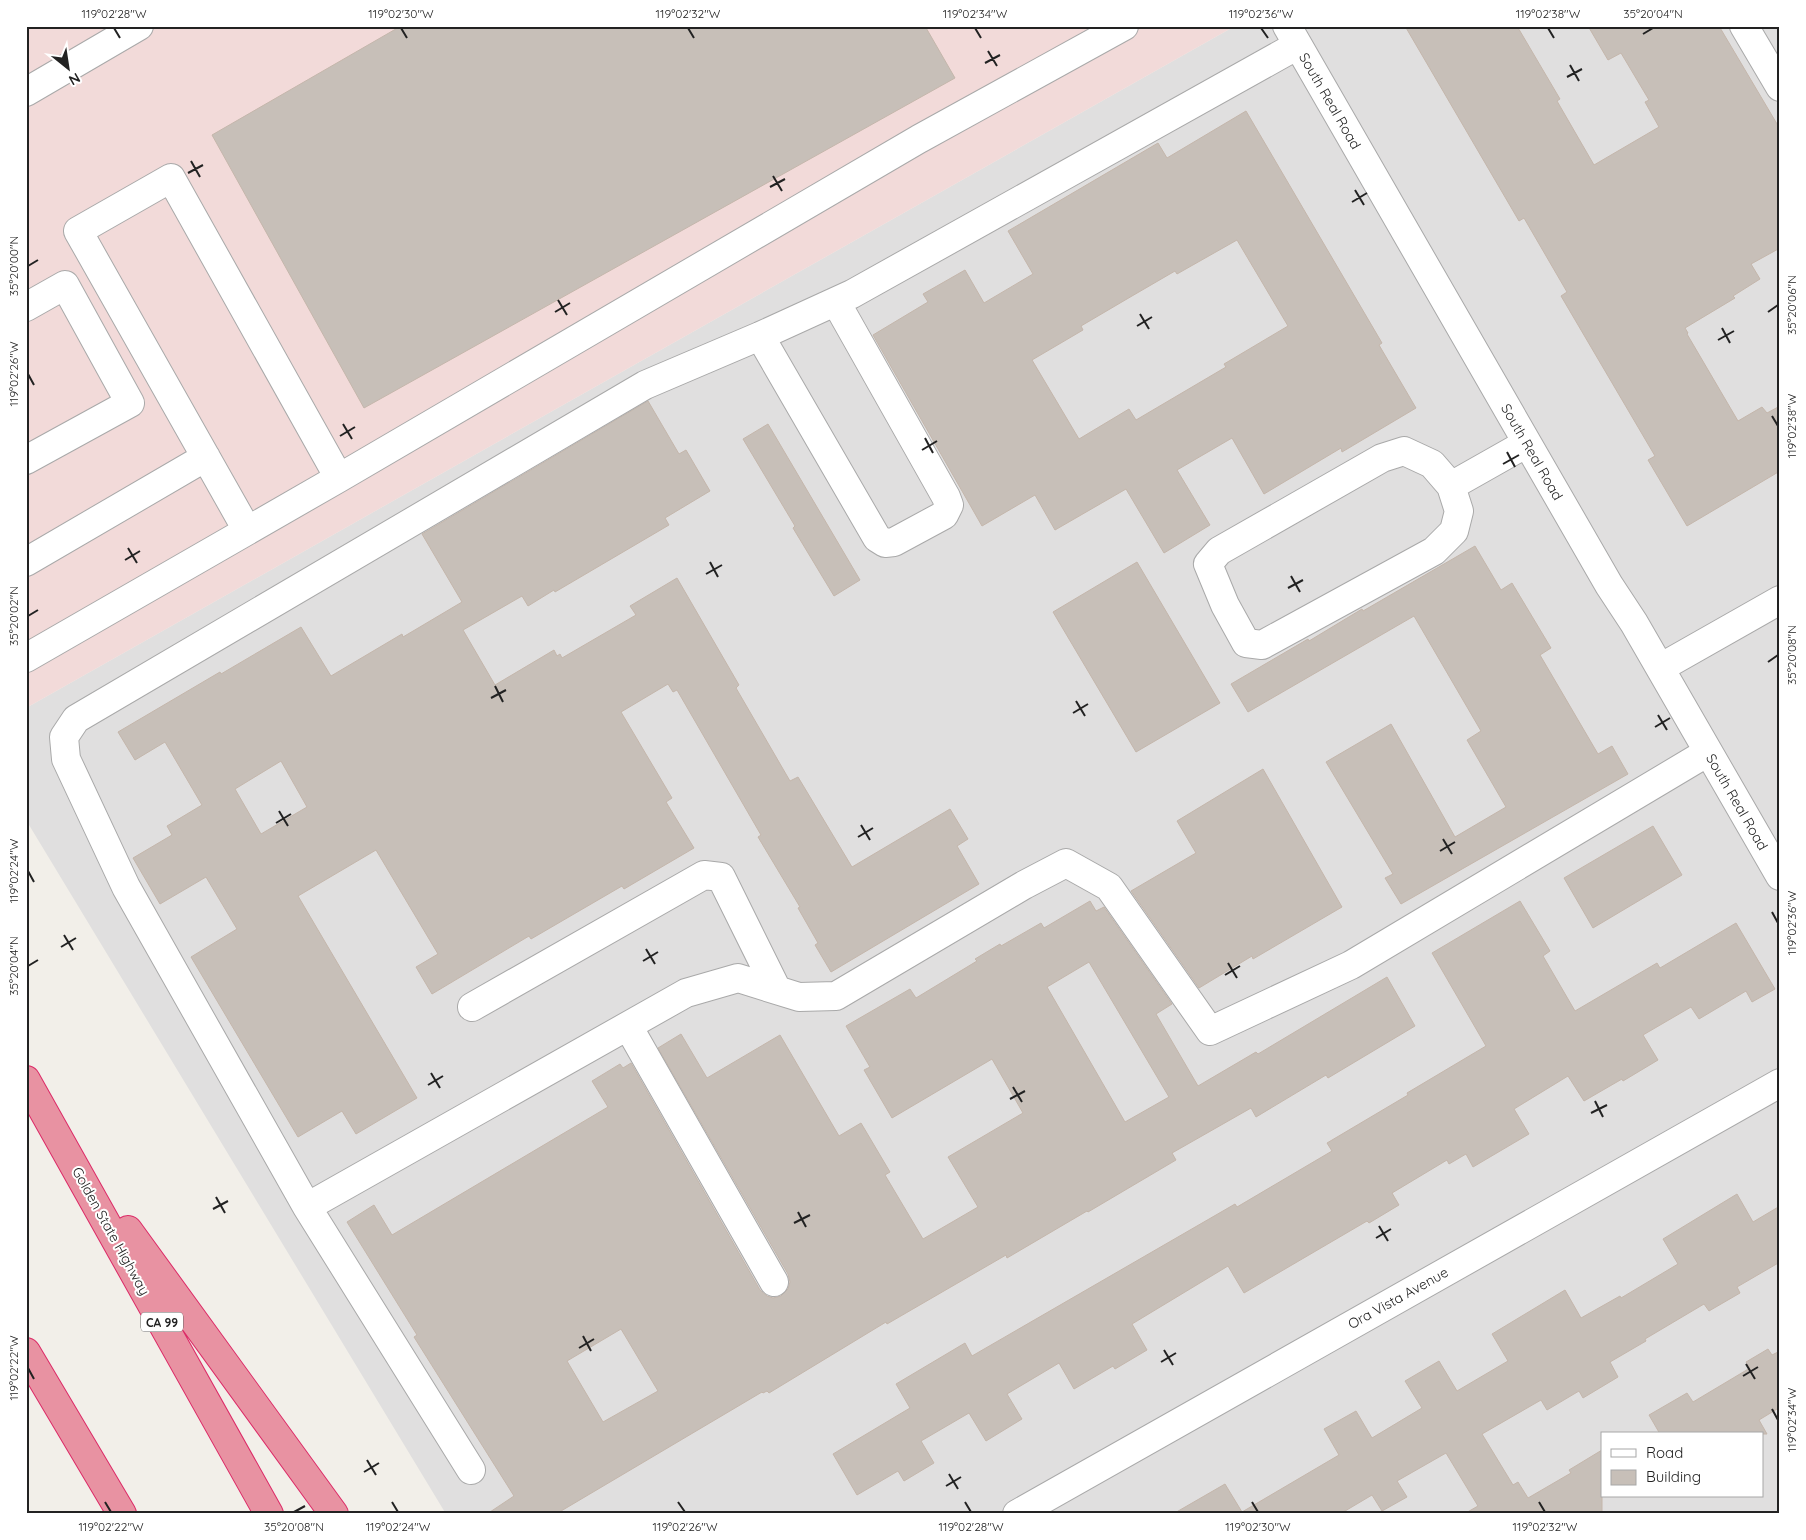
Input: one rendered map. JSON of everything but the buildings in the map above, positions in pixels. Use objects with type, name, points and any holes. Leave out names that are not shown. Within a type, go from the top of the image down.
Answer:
[{"type":"highway","name":"Golden State Highway","points":[[26,1080],[269,1514]]},
{"type":"highway","points":[[54,1130],[334,1514]]},
{"type":"highway","points":[[26,1352],[122,1514]]},
{"type":"street","points":[[26,92],[139,26]]},
{"type":"street","points":[[26,658],[339,478],[919,139],[1124,26]]},
{"type":"street","points":[[1744,26],[1780,88]]},
{"type":"street","points":[[471,1470],[307,1207],[126,886],[66,759],[64,737],[76,719],[645,385],[760,336],[870,285],[1292,36]]},
{"type":"street","name":"South Real Road","points":[[1292,36],[1609,585],[1660,668],[1780,876]]},
{"type":"street","points":[[247,530],[78,232],[171,178],[339,478]]},
{"type":"street","points":[[26,308],[65,285],[130,403],[26,460]]},
{"type":"street","points":[[760,336],[876,538],[885,543],[894,542],[944,515],[948,505],[946,497],[836,302]]},
{"type":"street","points":[[1451,486],[1527,442]]},
{"type":"street","points":[[1404,451],[1432,464],[1451,486],[1459,511],[1454,531],[1434,551],[1262,645],[1246,643],[1225,606],[1208,564],[1219,551],[1382,458],[1404,451]]},
{"type":"street","points":[[26,562],[206,457]]},
{"type":"street","points":[[1660,668],[1780,600]]},
{"type":"street","points":[[307,1207],[686,993],[738,978],[799,997],[836,996],[1066,862],[1109,887],[1210,1031],[1351,965],[1708,752]]},
{"type":"street","points":[[472,1007],[704,875],[721,876],[777,990]]},
{"type":"street","points":[[628,1026],[774,1282]]},
{"type":"street","name":"Ora Vista Avenue","points":[[1017,1514],[1780,1083]]},
{"type":"shaded area","points":[[26,26],[1235,26],[26,708]]},
{"type":"shaded area","points":[[1235,26],[1780,26],[1780,1514],[446,1514],[26,820],[26,708]]}]
